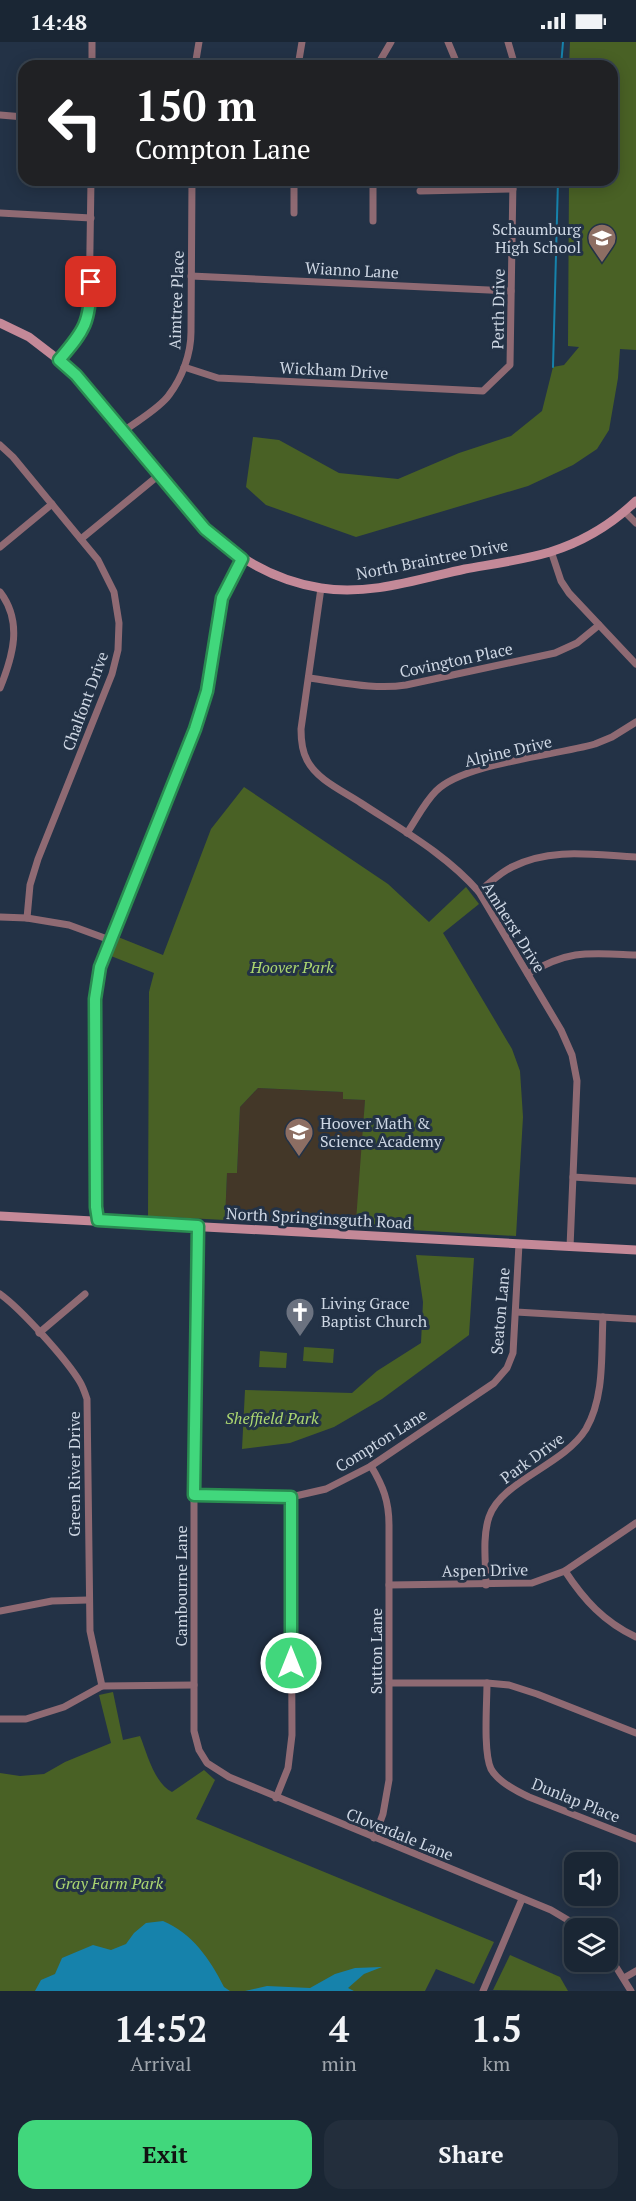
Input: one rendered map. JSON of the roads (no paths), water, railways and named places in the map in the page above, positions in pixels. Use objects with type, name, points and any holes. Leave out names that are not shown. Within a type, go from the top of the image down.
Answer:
[{"type":"street","points":[[92,42],[92,60]]},
{"type":"street","points":[[196,60],[199,42]]},
{"type":"street","points":[[299,60],[302,42]]},
{"type":"street","points":[[380,60],[391,42]]},
{"type":"street","points":[[448,42],[456,60]]},
{"type":"street","points":[[508,42],[513,60]]},
{"type":"street","points":[[0,115],[18,116]]},
{"type":"street","points":[[59,360],[82,332],[89,312],[91,186]]},
{"type":"street","name":"Aimtree Place","points":[[124,431],[169,397],[184,367],[191,342],[192,186]]},
{"type":"street","points":[[294,186],[294,213]]},
{"type":"street","points":[[373,186],[373,220]]},
{"type":"street","points":[[420,191],[513,189]]},
{"type":"street","name":"Perth Drive","points":[[483,391],[510,365],[513,189]]},
{"type":"street","points":[[0,213],[91,218]]},
{"type":"street","name":"Wianno Lane","points":[[191,276],[512,291]]},
{"type":"street","name":"North Braintree Drive","points":[[0,324],[29,337],[76,375],[205,529],[242,559],[274,575],[321,588],[370,589],[551,551],[594,533],[625,512],[636,501]]},
{"type":"street","name":"Wickham Drive","points":[[184,367],[218,378],[483,391]]},
{"type":"street","name":"Chalfont Drive","points":[[0,445],[13,457],[98,560],[114,592],[119,622],[118,650],[112,674],[38,859],[30,885],[27,918]]},
{"type":"street","points":[[81,539],[159,475]]},
{"type":"street","points":[[0,547],[52,504]]},
{"type":"street","points":[[625,512],[636,523]]},
{"type":"street","points":[[551,551],[561,581],[569,593],[636,664]]},
{"type":"street","points":[[98,1220],[96,1207],[95,999],[100,967],[195,729],[207,691],[222,598],[242,559]]},
{"type":"street","name":"Amherst Drive","points":[[321,588],[301,729],[301,741],[307,760],[324,779],[446,860],[478,892],[568,1043],[575,1067],[577,1097],[570,1247]]},
{"type":"street","points":[[0,592],[7,601],[16,635],[0,688]]},
{"type":"street","name":"Covington Place","points":[[309,678],[393,687],[555,653],[577,643],[599,625]]},
{"type":"street","name":"Alpine Drive","points":[[407,833],[435,792],[454,778],[475,770],[594,744],[612,737],[636,722]]},
{"type":"street","points":[[478,892],[511,867],[538,857],[567,853],[636,857]]},
{"type":"street","points":[[0,917],[27,918],[69,925],[110,940]]},
{"type":"street","points":[[528,974],[553,960],[575,954],[636,955]]},
{"type":"street","points":[[573,1177],[636,1181]]},
{"type":"street","name":"North Springinsguth Road","points":[[0,1216],[636,1250]]},
{"type":"street","name":"Cambourne Lane","points":[[198,1226],[194,1685],[195,1739],[207,1763]]},
{"type":"street","name":"Seaton Lane","points":[[500,1378],[513,1353],[519,1244]]},
{"type":"street","name":"Green River Drive","points":[[0,1294],[39,1333],[73,1372],[87,1400],[88,1600],[91,1642],[102,1686]]},
{"type":"street","points":[[39,1333],[85,1294]]},
{"type":"street","points":[[516,1312],[636,1319]]},
{"type":"street","name":"Park Drive","points":[[486,1585],[487,1530],[494,1508],[508,1492],[567,1451],[581,1436],[590,1421],[599,1390],[603,1317]]},
{"type":"street","name":"Compton Lane","points":[[194,1495],[291,1497],[326,1489],[371,1466],[500,1378]]},
{"type":"street","name":"Sutton Lane","points":[[371,1466],[383,1488],[388,1505],[389,1585],[388,1795],[374,1838]]},
{"type":"street","points":[[276,1798],[288,1768],[292,1735],[291,1497]]},
{"type":"street","name":"Aspen Drive","points":[[389,1585],[532,1583],[565,1571],[636,1523]]},
{"type":"street","points":[[565,1571],[578,1591],[601,1616],[636,1637]]},
{"type":"street","points":[[0,1611],[51,1601],[88,1600]]},
{"type":"street","points":[[389,1683],[487,1683],[522,1688],[635,1730]]},
{"type":"street","name":"Dunlap Place","points":[[487,1683],[487,1751],[492,1770],[514,1790],[636,1839]]},
{"type":"street","points":[[0,1719],[26,1719],[64,1707],[102,1686],[194,1685]]},
{"type":"street","name":"Cloverdale Lane","points":[[207,1763],[229,1777],[276,1798],[567,1918]]},
{"type":"street","points":[[483,1991],[522,1899]]},
{"type":"street","points":[[618,1969],[631,1991]]},
{"type":"street","points":[[624,1978],[636,1971]]},
{"type":"water","points":[[163,1921],[183,1932],[199,1948],[224,1987],[230,1991],[35,1991],[41,1980],[55,1974],[62,1958],[93,1945],[111,1950],[126,1944],[146,1923]]},
{"type":"water","points":[[382,1967],[364,1974],[348,1988],[354,1991],[245,1991],[267,1986],[310,1988],[335,1974],[355,1968]]},
{"type":"waterway","points":[[562,60],[563,42]]},
{"type":"waterway","points":[[553,367],[558,186]]},
{"type":"place","name":"Schaumburg High School","points":[[602,264]]},
{"type":"place","name":"Hoover Math & Science Academy","points":[[299,1158]]},
{"type":"place","name":"Living Grace Baptist Church","points":[[300,1338]]},
{"type":"park label","name":"Hoover Park","points":[[292,967]]},
{"type":"park label","name":"Sheffield Park","points":[[272,1418]]},
{"type":"park label","name":"Gray Farm Park","points":[[109,1883]]}]
